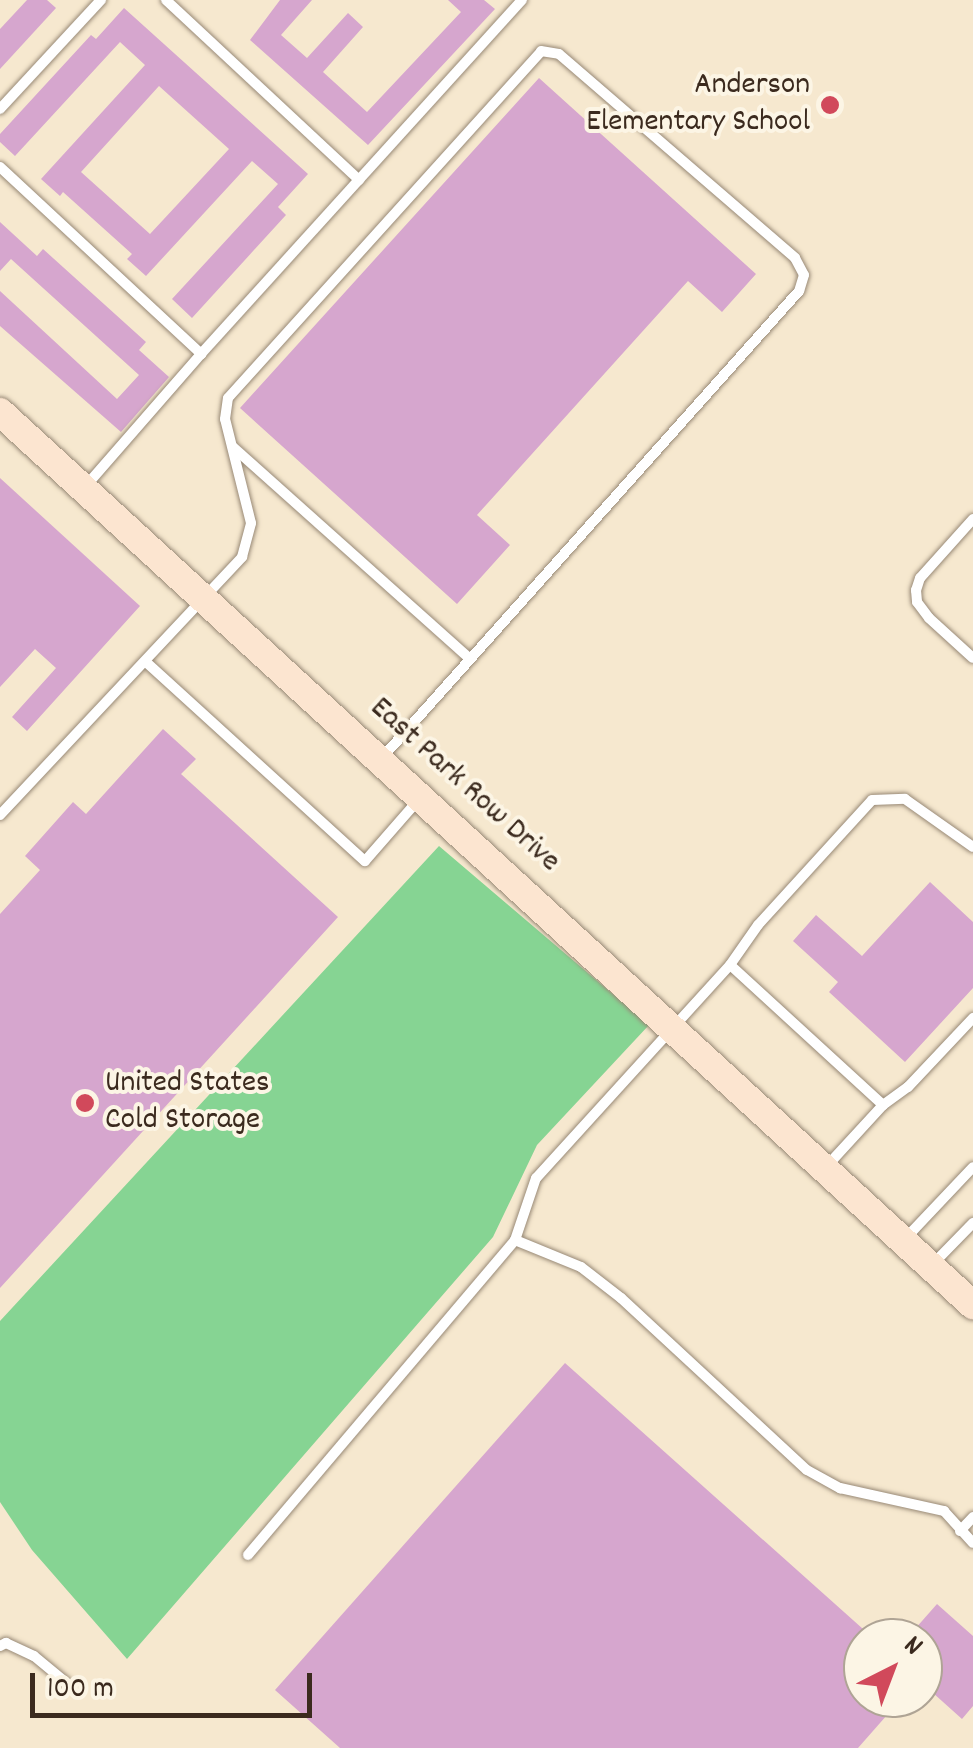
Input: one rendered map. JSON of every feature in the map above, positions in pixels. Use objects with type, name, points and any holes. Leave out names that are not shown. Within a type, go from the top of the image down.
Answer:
[{"type":"main road","name":"East Park Row Drive","points":[[0,412],[973,1304]]},
{"type":"lane","points":[[0,109],[101,0]]},
{"type":"lane","points":[[166,0],[359,180]]},
{"type":"lane","points":[[83,488],[522,0]]},
{"type":"lane","points":[[0,816],[242,557],[251,522],[225,418],[228,398],[541,52],[558,54],[795,258],[804,275],[799,291],[381,759]]},
{"type":"lane","points":[[0,167],[201,354]]},
{"type":"lane","points":[[232,447],[470,659]]},
{"type":"lane","points":[[973,519],[920,578],[916,590],[917,602],[929,618],[973,658]]},
{"type":"lane","points":[[146,662],[364,860],[422,796]]},
{"type":"lane","points":[[248,1555],[514,1240],[536,1178],[872,800],[905,799],[973,847]]},
{"type":"lane","points":[[730,964],[882,1105]]},
{"type":"lane","points":[[825,1168],[882,1105],[908,1087],[973,1018]]},
{"type":"lane","points":[[903,1241],[973,1167]]},
{"type":"lane","points":[[931,1266],[973,1223]]},
{"type":"lane","points":[[514,1240],[581,1267],[621,1298],[807,1470],[840,1488],[944,1510],[973,1543]]},
{"type":"lane","points":[[960,1531],[973,1517]]},
{"type":"lane","points":[[0,1646],[6,1643],[34,1656],[68,1684]]},
{"type":"green space","points":[[439,846],[649,1025],[537,1145],[493,1237],[127,1659],[32,1550],[0,1502],[0,1321]]},
{"type":"building","points":[[27,0],[47,0],[56,8],[0,69],[0,29]]},
{"type":"building","points":[[280,0],[312,0],[281,35],[307,58],[348,13],[363,27],[323,72],[367,112],[461,12],[448,0],[484,0],[495,9],[368,145],[250,40]]},
{"type":"building","points":[[124,8],[308,174],[278,207],[286,215],[192,318],[172,299],[278,184],[252,161],[146,276],[127,259],[132,254],[63,192],[60,196],[41,179],[145,65],[120,42],[15,156],[0,142],[0,134],[91,35],[96,39]],"holes":[[[159,86],[229,149],[150,234],[81,172]]]},
{"type":"building","points":[[539,78],[756,274],[722,312],[688,281],[477,515],[510,545],[457,604],[240,408]]},
{"type":"building","points":[[0,222],[37,256],[43,249],[146,342],[139,350],[169,377],[121,432],[0,326],[0,291],[117,399],[139,375],[11,259],[0,271]]},
{"type":"building","points":[[0,478],[140,606],[27,731],[12,717],[56,668],[35,649],[0,687]]},
{"type":"building","name":"United States Cold Storage","points":[[163,729],[196,759],[181,774],[338,917],[0,1288],[0,914],[40,870],[25,856],[73,802],[86,814]]},
{"type":"building","points":[[930,882],[973,922],[973,988],[905,1062],[829,992],[838,982],[793,941],[816,915],[862,956]]},
{"type":"building","points":[[565,1363],[851,1618],[843,1618],[843,1718],[884,1718],[858,1748],[340,1748],[275,1690]]},
{"type":"building","points":[[937,1604],[973,1636],[973,1706],[962,1719],[943,1702],[943,1618],[925,1618]]},
{"type":"place","name":"Anderson Elementary School","points":[[830,105]]},
{"type":"place","name":"United States Cold Storage","points":[[85,1103]]}]
